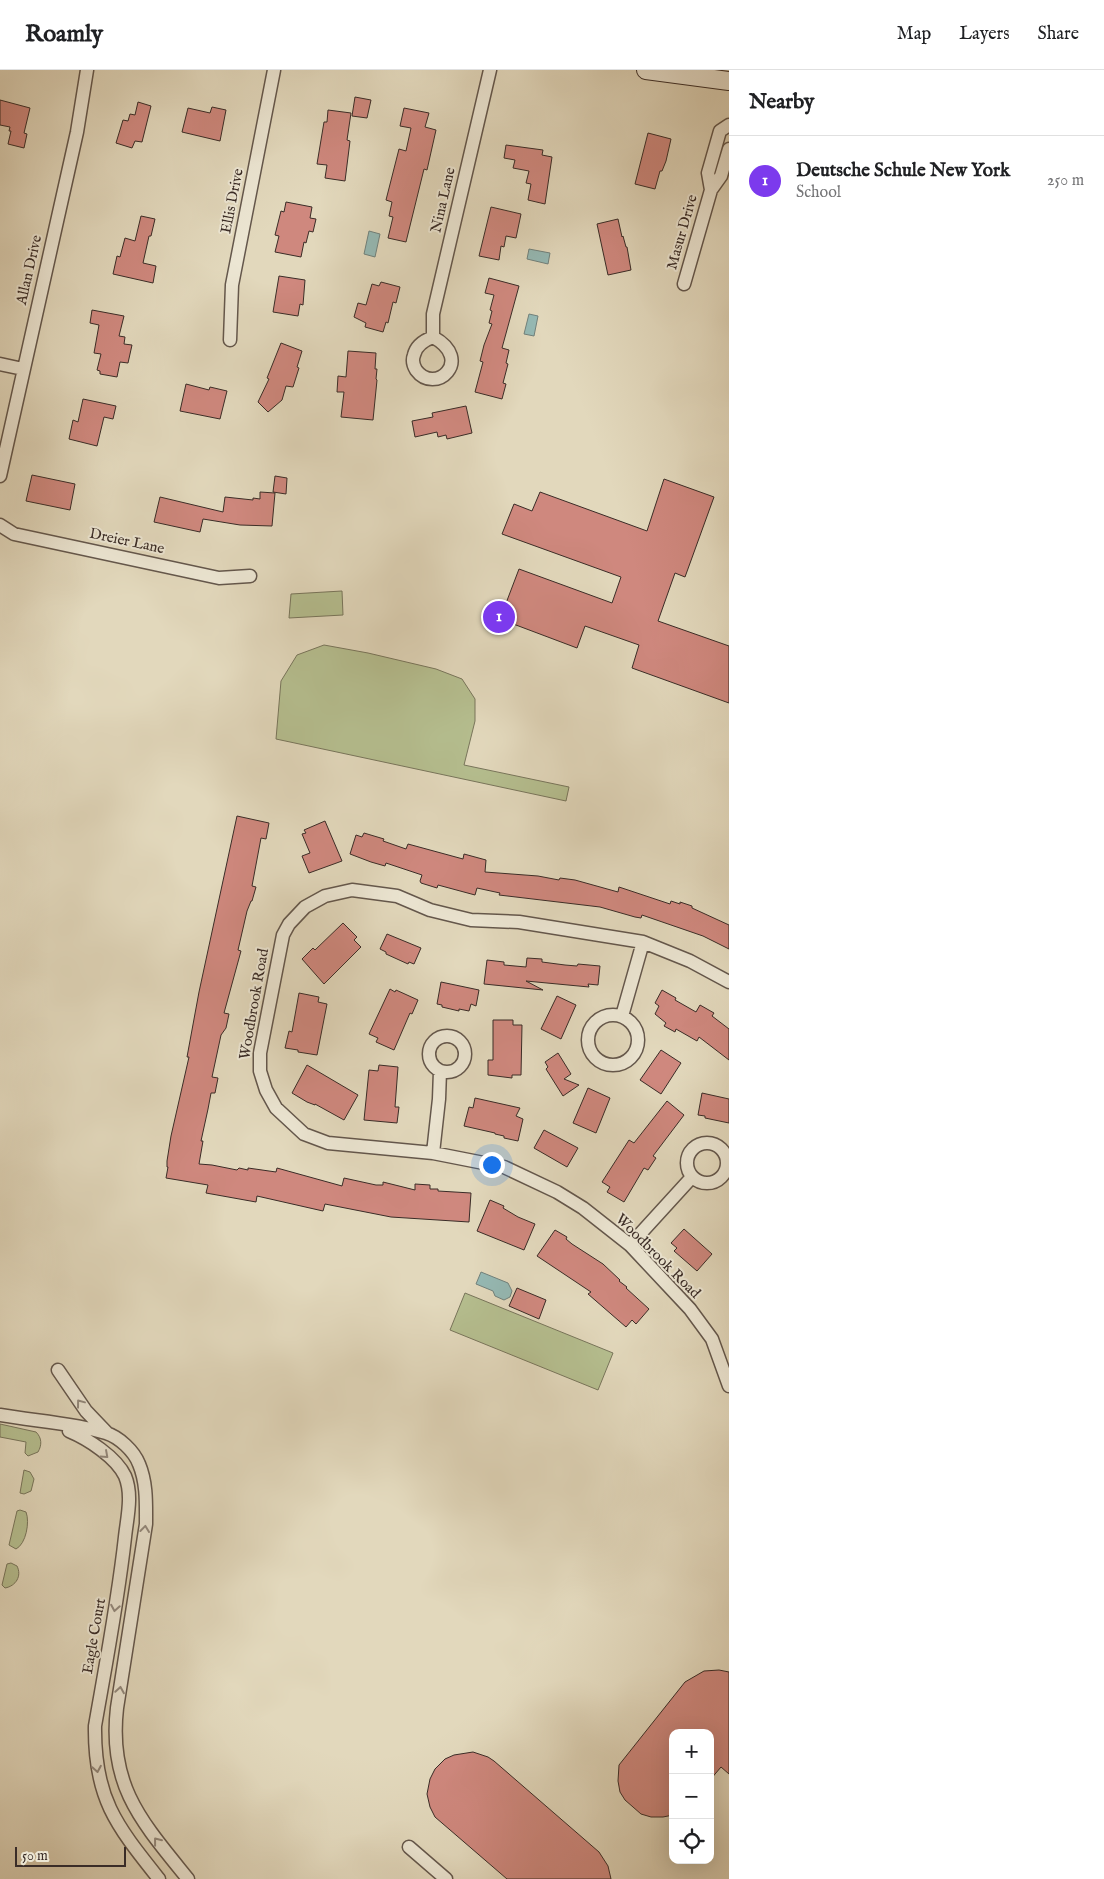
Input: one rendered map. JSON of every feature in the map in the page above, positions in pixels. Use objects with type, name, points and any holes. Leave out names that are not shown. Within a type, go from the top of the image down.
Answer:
[{"type":"main road","points":[[646,70],[729,82]]},
{"type":"street","name":"Allan Drive","points":[[0,476],[77,132],[87,70]]},
{"type":"street","name":"Ellis Drive","points":[[230,340],[232,285],[274,70]]},
{"type":"street","name":"Nina Lane","points":[[433,337],[434,314],[490,70]]},
{"type":"street","name":"Masur Drive","points":[[711,190],[708,173],[720,131],[729,125]]},
{"type":"street","name":"Masur Drive","points":[[684,284],[711,190],[722,176],[729,148]]},
{"type":"street","points":[[0,364],[23,369]]},
{"type":"street","name":"Dreier Lane","points":[[0,525],[14,534],[220,578],[250,576]]},
{"type":"street","name":"Woodbrook Road","points":[[729,982],[690,960],[643,942],[519,922],[471,920],[430,910],[397,896],[352,890],[325,896],[305,907],[289,924],[283,935],[260,1053],[260,1071],[266,1090],[276,1108],[304,1134],[328,1143],[433,1153],[504,1167],[557,1192],[583,1208],[630,1246],[690,1309],[712,1339],[729,1386]]},
{"type":"street","points":[[622,1016],[643,942]]},
{"type":"street","points":[[606,1016],[622,1016],[635,1027],[638,1035],[636,1052],[631,1059],[624,1063],[607,1065],[593,1056],[588,1040],[590,1032],[593,1025],[606,1016]]},
{"type":"street","points":[[433,1153],[440,1071]]},
{"type":"street","points":[[630,1246],[692,1177]]},
{"type":"street","name":"Eagle Court","points":[[58,1370],[86,1411],[107,1433],[126,1446],[139,1463],[146,1499],[146,1524],[114,1731],[122,1781],[132,1805],[143,1823],[188,1879]]},
{"type":"street","name":"Eagle Court","points":[[0,1415],[107,1433]]},
{"type":"street","name":"Eagle Court","points":[[49,1422],[84,1437],[106,1454],[125,1477],[129,1496],[120,1580],[95,1726],[94,1749],[104,1798],[130,1844],[159,1879]]},
{"type":"street","points":[[409,1848],[446,1879]]},
{"type":"green space","points":[[342,591],[343,615],[289,618],[291,594]]},
{"type":"green space","points":[[324,645],[436,669],[462,679],[475,699],[475,721],[464,765],[569,787],[566,801],[276,739],[281,681],[297,655]]},
{"type":"green space","points":[[465,1293],[613,1353],[598,1390],[450,1330]]},
{"type":"green space","points":[[0,1424],[36,1432],[41,1442],[38,1452],[28,1456],[25,1453],[26,1442],[0,1437]]},
{"type":"green space","points":[[24,1470],[30,1472],[34,1479],[31,1491],[24,1494],[20,1493]]},
{"type":"green space","points":[[17,1511],[26,1512],[27,1527],[25,1538],[16,1549],[9,1545]]},
{"type":"green space","points":[[11,1563],[17,1566],[19,1573],[15,1583],[5,1588],[2,1585],[7,1564]]},
{"type":"water","points":[[369,231],[380,234],[375,257],[364,254]]},
{"type":"water","points":[[529,249],[550,253],[548,264],[527,259]]},
{"type":"water","points":[[529,314],[538,316],[534,336],[524,334]]},
{"type":"water","points":[[481,1272],[508,1283],[512,1291],[510,1297],[504,1300],[495,1296],[493,1291],[476,1284]]},
{"type":"building","points":[[355,97],[371,100],[367,118],[352,116]]},
{"type":"building","points":[[0,100],[30,108],[24,133],[27,134],[24,148],[8,144],[11,131],[9,131],[10,127],[0,125]]},
{"type":"building","points":[[138,102],[151,106],[142,142],[135,141],[132,148],[116,143],[123,120],[128,121],[130,114],[135,115]]},
{"type":"building","points":[[212,107],[226,110],[220,141],[182,132],[188,108],[210,113]]},
{"type":"building","points":[[404,108],[429,113],[425,127],[436,130],[427,170],[424,169],[406,242],[388,238],[393,217],[389,216],[392,202],[386,200],[399,149],[406,151],[411,128],[400,126]]},
{"type":"building","points":[[328,110],[351,113],[347,140],[350,141],[345,181],[325,178],[327,165],[317,164],[324,122],[327,122]]},
{"type":"building","points":[[648,133],[671,139],[666,161],[662,171],[660,171],[655,189],[635,184]]},
{"type":"building","points":[[506,145],[543,150],[542,155],[552,157],[545,204],[528,200],[531,184],[526,183],[529,171],[513,168],[515,160],[504,158]]},
{"type":"building","points":[[286,202],[312,207],[310,218],[316,219],[313,232],[309,231],[306,243],[304,242],[301,257],[275,252],[279,236],[275,235],[281,211],[284,212]]},
{"type":"building","points":[[491,207],[521,214],[516,238],[506,236],[504,247],[501,246],[499,260],[479,256]]},
{"type":"building","points":[[141,216],[155,219],[143,263],[156,266],[153,283],[113,274],[117,256],[120,257],[125,238],[135,241]]},
{"type":"building","points":[[618,219],[622,237],[627,247],[631,270],[608,275],[597,224]]},
{"type":"building","points":[[279,276],[305,280],[303,305],[300,304],[298,316],[273,312]]},
{"type":"building","points":[[489,278],[519,286],[502,348],[509,350],[506,363],[508,364],[503,383],[506,384],[502,399],[475,392],[483,362],[480,361],[484,345],[492,324],[489,323],[494,295],[485,293]]},
{"type":"building","points":[[381,282],[400,287],[396,303],[393,302],[388,323],[386,322],[383,332],[365,327],[366,323],[354,317],[358,303],[366,305],[372,284],[379,286]]},
{"type":"building","points":[[92,310],[124,316],[119,336],[125,337],[124,344],[132,345],[128,363],[120,362],[117,377],[100,374],[100,371],[97,370],[101,354],[94,353],[99,325],[90,323]]},
{"type":"building","points":[[281,343],[302,351],[297,367],[299,368],[293,387],[286,386],[282,400],[268,412],[258,402],[269,379],[267,378]]},
{"type":"building","points":[[348,351],[376,353],[375,369],[377,369],[377,380],[373,420],[341,417],[344,392],[337,392],[338,376],[346,377]]},
{"type":"building","points":[[186,384],[209,390],[210,387],[227,391],[220,419],[180,411]]},
{"type":"building","points":[[83,399],[116,406],[113,419],[104,417],[97,446],[69,439],[73,420],[78,422]]},
{"type":"building","points":[[466,406],[472,433],[447,439],[446,435],[438,437],[437,432],[415,437],[412,421],[433,417],[432,413]]},
{"type":"building","points":[[32,475],[75,484],[70,510],[26,501]]},
{"type":"building","points":[[275,476],[287,478],[286,494],[273,492]]},
{"type":"building","points":[[664,479],[714,497],[685,577],[675,573],[658,621],[729,646],[729,703],[632,668],[639,645],[585,626],[577,648],[500,619],[519,569],[612,603],[621,577],[502,534],[514,504],[532,511],[540,492],[647,531]]},
{"type":"building","points":[[260,492],[275,493],[272,526],[240,525],[203,519],[200,532],[154,522],[160,497],[223,512],[225,497],[260,499]]},
{"type":"building","points":[[237,816],[269,823],[266,839],[261,838],[252,886],[256,887],[247,911],[238,950],[241,951],[224,1013],[229,1014],[226,1028],[221,1035],[212,1077],[218,1078],[215,1093],[211,1093],[201,1141],[203,1141],[199,1164],[237,1170],[239,1168],[248,1170],[248,1168],[276,1172],[277,1168],[342,1186],[344,1178],[376,1185],[383,1185],[383,1182],[415,1190],[415,1184],[430,1185],[430,1189],[438,1189],[438,1191],[471,1193],[469,1222],[391,1217],[325,1204],[323,1211],[257,1196],[256,1202],[206,1193],[208,1185],[166,1178],[171,1136],[189,1057],[187,1057],[199,992]]},
{"type":"building","points":[[325,821],[342,861],[309,873],[302,856],[310,853],[302,834],[306,833],[304,830]]},
{"type":"building","points":[[364,833],[384,839],[383,841],[406,849],[408,844],[463,859],[464,854],[486,860],[485,872],[575,880],[618,892],[619,887],[670,904],[671,901],[680,904],[680,902],[729,925],[729,949],[703,936],[642,915],[641,918],[600,907],[499,895],[500,893],[477,888],[475,895],[438,885],[437,888],[421,883],[422,875],[386,863],[385,866],[371,862],[350,854],[356,835],[362,837]]},
{"type":"building","points":[[343,923],[357,937],[354,940],[361,947],[324,984],[302,959],[313,948],[315,950]]},
{"type":"building","points":[[387,934],[421,948],[414,964],[409,962],[408,964],[386,954],[386,952],[380,949]]},
{"type":"building","points":[[527,958],[542,959],[542,962],[565,965],[600,966],[598,985],[588,984],[589,987],[526,981],[543,990],[484,984],[487,960],[504,962],[504,965],[526,967]]},
{"type":"building","points":[[441,982],[479,990],[476,1006],[471,1004],[469,1011],[459,1009],[459,1011],[437,1004]]},
{"type":"building","points":[[390,989],[418,1000],[412,1014],[410,1013],[394,1050],[376,1042],[378,1038],[369,1034]]},
{"type":"building","points":[[662,990],[696,1012],[700,1005],[714,1013],[712,1016],[729,1029],[729,1060],[699,1037],[697,1041],[676,1029],[675,1032],[664,1026],[666,1023],[655,1014],[659,1006],[655,1003]]},
{"type":"building","points":[[299,993],[319,997],[318,1002],[327,1004],[317,1055],[285,1048],[289,1031],[292,1032]]},
{"type":"building","points":[[557,996],[576,1005],[561,1039],[541,1029]]},
{"type":"building","points":[[493,1020],[513,1020],[513,1025],[522,1025],[521,1075],[512,1075],[512,1078],[488,1075],[488,1060],[493,1060]]},
{"type":"building","points":[[661,1050],[681,1063],[661,1094],[640,1080]]},
{"type":"building","points":[[558,1053],[571,1074],[564,1079],[579,1085],[563,1096],[546,1069],[548,1067],[545,1062]]},
{"type":"building","points":[[307,1065],[358,1095],[344,1120],[292,1093]]},
{"type":"building","points":[[379,1065],[398,1067],[395,1107],[399,1107],[397,1123],[364,1120],[369,1070],[378,1071]]},
{"type":"building","points":[[588,1088],[610,1098],[596,1133],[573,1123]]},
{"type":"building","points":[[702,1093],[729,1099],[729,1123],[698,1115]]},
{"type":"building","points":[[475,1098],[520,1108],[516,1116],[523,1119],[518,1141],[504,1138],[504,1136],[495,1133],[464,1126],[469,1107],[473,1108]]},
{"type":"building","points":[[667,1101],[684,1115],[653,1156],[656,1158],[648,1170],[644,1168],[624,1202],[607,1192],[610,1187],[602,1182],[629,1140],[634,1143]]},
{"type":"building","points":[[544,1130],[578,1148],[567,1167],[534,1148]]},
{"type":"building","points":[[490,1200],[504,1206],[503,1208],[518,1217],[535,1224],[524,1250],[477,1231]]},
{"type":"building","points":[[684,1229],[712,1254],[697,1271],[674,1251],[677,1248],[671,1243]]},
{"type":"building","points":[[555,1230],[567,1237],[566,1239],[572,1244],[603,1264],[649,1309],[636,1324],[632,1320],[626,1327],[588,1294],[591,1292],[537,1256]]},
{"type":"building","points":[[517,1288],[546,1300],[539,1319],[509,1306]]},
{"type":"building","points":[[719,1670],[729,1672],[729,1774],[721,1767],[714,1775],[714,1729],[669,1729],[669,1816],[651,1817],[641,1814],[625,1800],[620,1792],[618,1781],[619,1765],[685,1682],[704,1671]]},
{"type":"building","points":[[473,1752],[494,1761],[599,1852],[608,1866],[611,1879],[507,1879],[435,1817],[427,1794],[430,1779],[435,1769],[445,1759],[454,1755]]},
{"type":"place","name":"Deutsche Schule New York","points":[[499,617]]}]
